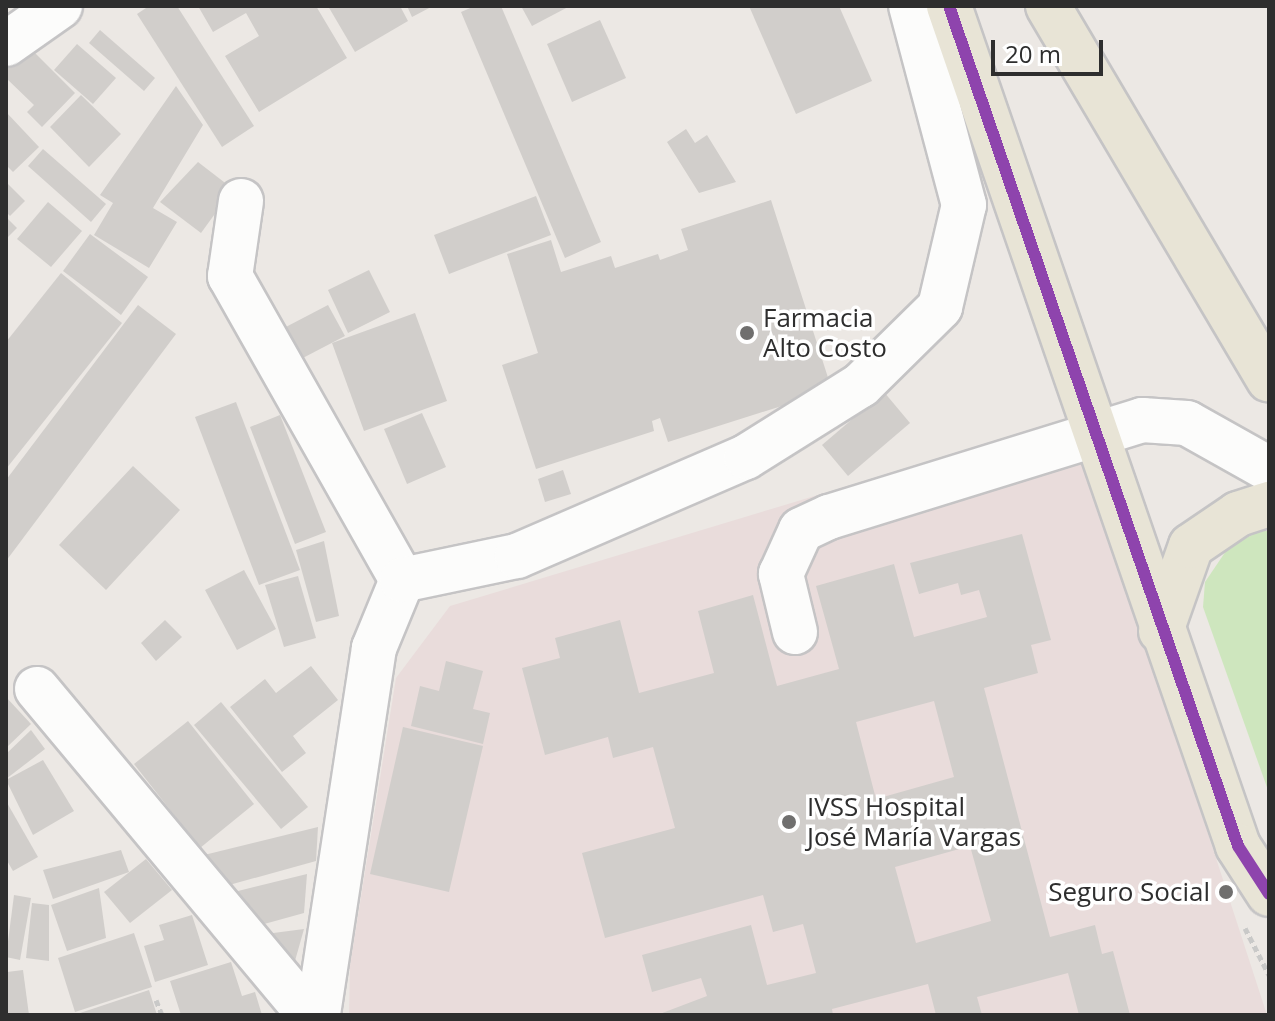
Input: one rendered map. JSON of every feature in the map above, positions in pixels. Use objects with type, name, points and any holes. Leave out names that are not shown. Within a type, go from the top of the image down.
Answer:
[{"type":"main road","points":[[1048,6],[1269,380]]},
{"type":"main road","points":[[932,10],[1101,432],[1161,631],[1238,846],[1269,894]]},
{"type":"main road","points":[[1161,631],[1191,546],[1238,514],[1269,504]]},
{"type":"street","points":[[6,44],[60,6]]},
{"type":"street","points":[[402,580],[517,556],[746,457],[861,385],[940,307],[964,205],[932,10]]},
{"type":"street","points":[[241,201],[230,276],[402,580]]},
{"type":"street","points":[[795,632],[781,574],[801,530],[1142,420],[1187,423],[1269,469]]},
{"type":"street","points":[[318,1015],[374,648],[402,580]]},
{"type":"street","points":[[37,689],[310,1015]]},
{"type":"path","points":[[156,1000],[162,1015]]},
{"type":"shaded area","name":"IVSS Hospital José María Vargas","points":[[1073,418],[1267,1015],[349,1015],[350,966],[396,678],[450,606]]},
{"type":"green space","points":[[1259,531],[1269,531],[1269,793],[1203,607],[1205,582],[1228,548]]},
{"type":"building","points":[[149,6],[177,6],[254,126],[222,147],[137,14]]},
{"type":"building","points":[[198,6],[316,6],[347,58],[259,112],[225,56],[259,36],[246,13],[213,32]]},
{"type":"building","points":[[328,6],[400,6],[408,21],[355,52]]},
{"type":"building","points":[[407,6],[433,6],[412,17]]},
{"type":"building","points":[[475,6],[501,6],[601,242],[565,258],[461,12]]},
{"type":"building","points":[[521,6],[570,6],[532,26]]},
{"type":"building","points":[[749,6],[839,6],[872,81],[796,114]]},
{"type":"building","points":[[600,20],[626,78],[572,102],[547,44]]},
{"type":"building","points":[[100,30],[155,78],[144,91],[89,43]]},
{"type":"building","points":[[26,44],[75,93],[42,127],[27,112],[34,105],[6,78],[6,64]]},
{"type":"building","points":[[77,44],[116,78],[93,104],[54,70]]},
{"type":"building","points":[[176,86],[203,125],[153,208],[177,222],[149,268],[94,235],[113,203],[100,195]]},
{"type":"building","points":[[81,95],[121,134],[89,167],[50,127]]},
{"type":"building","points":[[6,112],[39,147],[13,172],[6,165]]},
{"type":"building","points":[[686,129],[695,143],[707,135],[736,182],[699,193],[667,142]]},
{"type":"building","points":[[43,149],[106,204],[91,222],[28,166]]},
{"type":"building","points":[[198,162],[233,189],[201,233],[160,202]]},
{"type":"building","points":[[6,182],[25,201],[10,216],[6,212]]},
{"type":"building","points":[[536,196],[551,235],[449,274],[434,235]]},
{"type":"building","points":[[771,200],[832,390],[668,442],[660,418],[652,421],[654,431],[536,469],[502,365],[538,353],[507,254],[551,240],[561,272],[611,256],[615,268],[658,254],[660,260],[688,250],[681,229]]},
{"type":"building","points":[[48,202],[82,231],[51,267],[17,239]]},
{"type":"building","points":[[6,217],[17,228],[6,239]]},
{"type":"building","points":[[90,234],[148,277],[121,315],[63,271]]},
{"type":"building","points":[[369,270],[390,312],[348,333],[328,290]]},
{"type":"building","points":[[61,273],[122,323],[6,469],[6,342]]},
{"type":"building","points":[[138,305],[176,334],[6,561],[6,480]]},
{"type":"building","points":[[328,305],[345,336],[299,360],[282,329]]},
{"type":"building","points":[[415,313],[447,401],[364,431],[332,343]]},
{"type":"building","points":[[884,392],[910,423],[848,476],[822,445]]},
{"type":"building","points":[[236,402],[300,570],[259,585],[195,417]]},
{"type":"building","points":[[422,413],[446,467],[407,484],[384,429]]},
{"type":"building","points":[[280,415],[326,532],[295,544],[250,427]]},
{"type":"building","points":[[133,466],[180,510],[106,590],[59,545]]},
{"type":"building","points":[[563,470],[571,494],[545,502],[538,479]]},
{"type":"building","points":[[1022,534],[1051,640],[1031,645],[1038,673],[984,688],[1050,937],[1095,925],[1102,954],[1113,951],[1130,1015],[1079,1015],[1068,973],[977,997],[982,1015],[936,1015],[928,984],[832,1009],[833,1015],[657,1015],[707,996],[701,978],[652,992],[642,955],[751,925],[767,985],[816,973],[803,924],[773,932],[763,895],[605,938],[582,853],[675,828],[653,747],[613,758],[608,737],[545,755],[522,668],[560,658],[555,638],[620,620],[639,693],[714,673],[698,611],[753,595],[777,686],[839,669],[816,586],[894,564],[914,637],[987,617],[979,590],[961,595],[958,583],[919,594],[910,563]],"holes":[[[934,701],[954,777],[876,799],[856,722]],[[970,846],[991,921],[916,943],[895,867]]]},
{"type":"building","points":[[324,541],[339,616],[316,622],[296,550]]},
{"type":"building","points":[[244,570],[276,629],[237,650],[205,590]]},
{"type":"building","points":[[298,576],[316,638],[284,647],[265,585]]},
{"type":"building","points":[[165,620],[182,637],[156,661],[141,643]]},
{"type":"building","points":[[446,661],[483,671],[473,709],[490,713],[483,744],[411,726],[420,686],[439,691]]},
{"type":"building","points":[[311,666],[338,700],[293,736],[306,753],[282,772],[230,707],[265,679],[276,693]]},
{"type":"building","points":[[6,697],[31,724],[6,748]]},
{"type":"building","points":[[221,702],[308,807],[281,829],[194,725]]},
{"type":"building","points":[[188,721],[254,804],[200,848],[134,764]]},
{"type":"building","points":[[403,727],[483,746],[449,892],[370,874]]},
{"type":"building","points":[[31,730],[45,749],[6,779],[6,754]]},
{"type":"building","points":[[43,760],[74,811],[33,835],[6,780]]},
{"type":"building","points":[[6,801],[38,857],[13,871],[6,859]]},
{"type":"building","points":[[318,827],[316,861],[222,887],[200,856]]},
{"type":"building","points":[[121,850],[129,872],[53,899],[43,870]]},
{"type":"building","points":[[146,859],[172,890],[130,923],[104,892]]},
{"type":"building","points":[[307,874],[304,913],[257,926],[234,892]]},
{"type":"building","points":[[99,888],[106,938],[67,951],[51,905]]},
{"type":"building","points":[[14,895],[31,898],[20,960],[6,957]]},
{"type":"building","points":[[32,903],[49,905],[49,961],[26,958]]},
{"type":"building","points":[[192,915],[208,965],[155,982],[144,946],[164,940],[159,925]]},
{"type":"building","points":[[304,929],[291,975],[258,935]]},
{"type":"building","points":[[134,933],[152,987],[75,1012],[58,958]]},
{"type":"building","points":[[231,962],[242,996],[255,992],[262,1015],[181,1015],[170,981]]},
{"type":"building","points":[[23,970],[29,1015],[6,1015],[7,972]]},
{"type":"building","points":[[149,990],[157,1015],[77,1015],[77,1014]]},
{"type":"transit line","points":[[949,6],[1238,846],[1269,894]]},
{"type":"place","name":"Farmacia Alto Costo","points":[[747,333]]},
{"type":"place","name":"IVSS Hospital José María Vargas","points":[[789,822]]},
{"type":"place","name":"Seguro Social","points":[[1226,892]]}]
